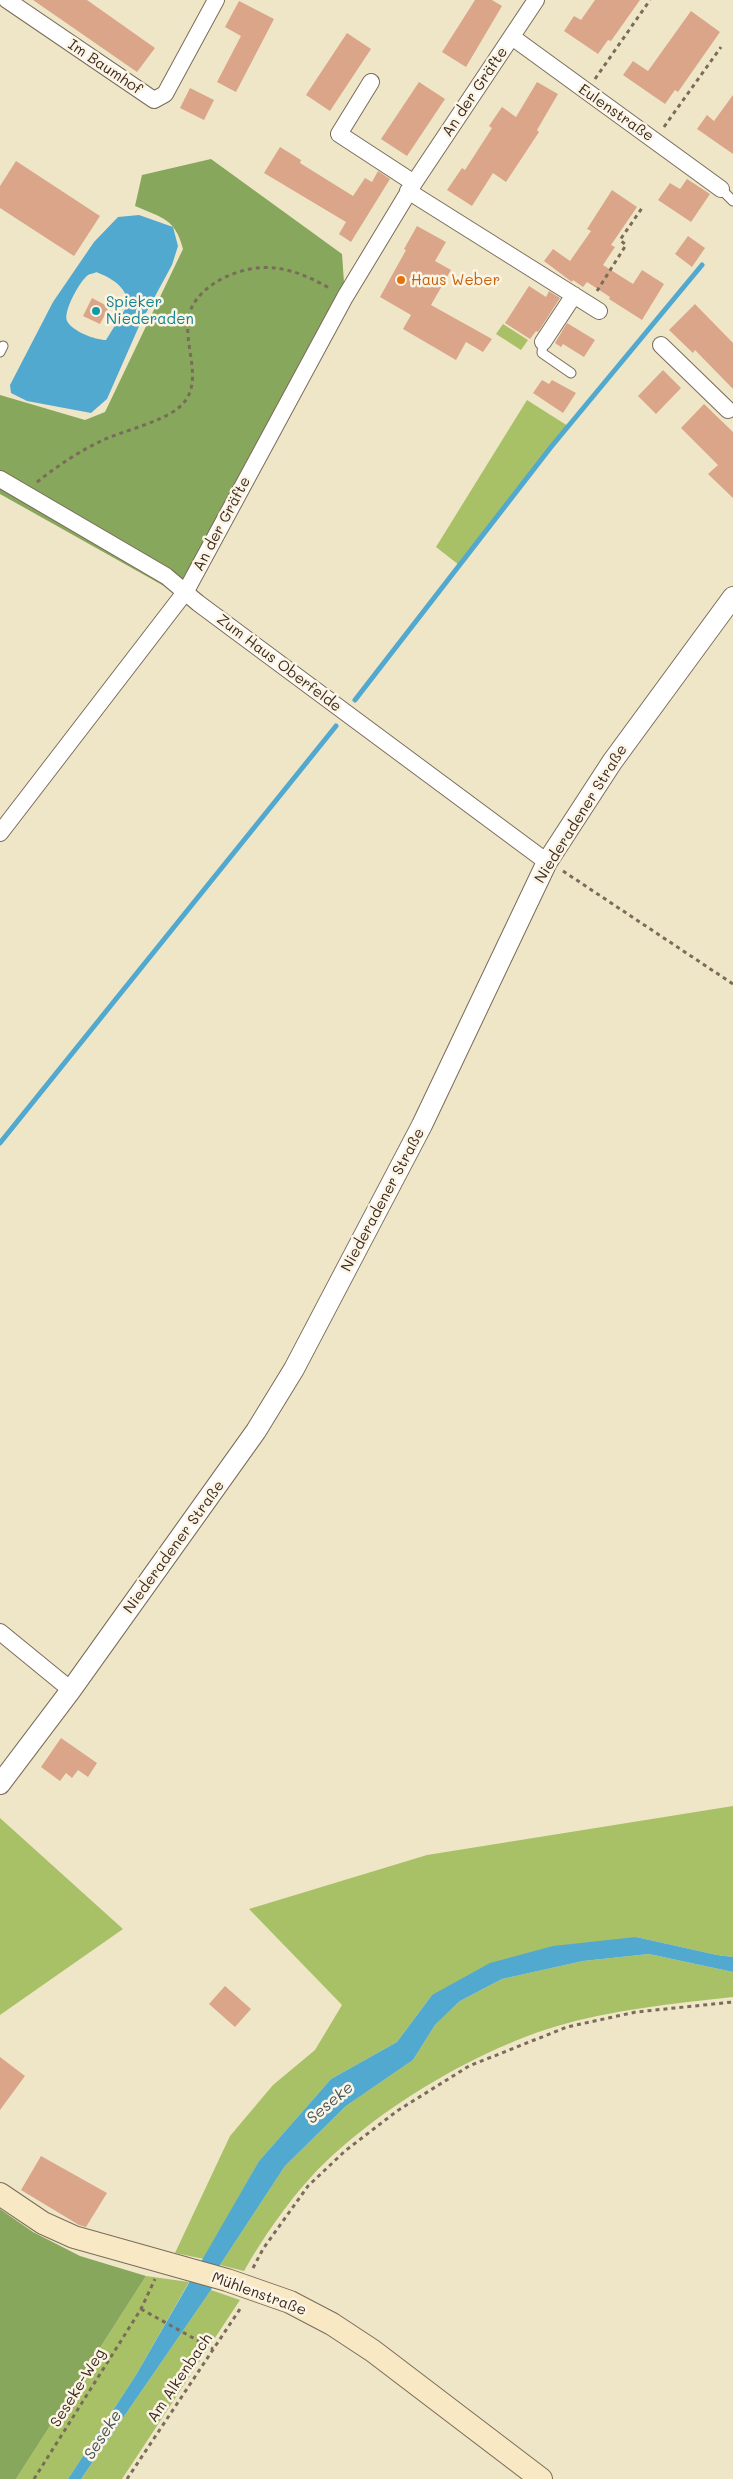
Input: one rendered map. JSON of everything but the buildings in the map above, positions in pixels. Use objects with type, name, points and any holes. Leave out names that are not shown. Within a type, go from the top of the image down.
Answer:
[{"type":"main road","name":"Mühlenstraße","points":[[0,2194],[43,2223],[74,2237],[237,2283],[290,2302],[332,2324],[373,2352],[541,2479]]},
{"type":"street","name":"Im Baumhof","points":[[7,0],[154,100],[165,94],[216,0]]},
{"type":"street","name":"An der Gräfte","points":[[0,833],[186,592],[345,297],[411,187],[512,37],[534,1]]},
{"type":"street","name":"Eulenstraße","points":[[512,37],[720,189]]},
{"type":"street","points":[[372,82],[339,134],[411,187],[585,304],[543,342]]},
{"type":"street","points":[[661,345],[731,410]]},
{"type":"street","name":"Zum Haus Oberfelde","points":[[0,479],[166,576],[547,862]]},
{"type":"street","name":"Niederadener Straße","points":[[0,1784],[71,1690],[256,1431],[294,1368],[422,1125],[547,862],[612,762],[733,598]]},
{"type":"street","points":[[0,1632],[71,1690]]},
{"type":"lane","points":[[720,189],[733,201]]},
{"type":"lane","points":[[543,342],[542,353],[571,373]]},
{"type":"path","points":[[586,91],[650,0]]},
{"type":"path","points":[[655,140],[721,47]]},
{"type":"path","points":[[585,304],[626,245],[620,240],[642,208]]},
{"type":"path","points":[[23,493],[53,470],[100,442],[177,410],[188,398],[194,384],[188,331],[191,310],[200,294],[221,279],[247,270],[274,267],[309,278],[326,286]]},
{"type":"path","points":[[547,862],[733,984]]},
{"type":"path","points":[[263,2249],[308,2186],[345,2151],[397,2111],[469,2066],[567,2027],[636,2012],[733,2002]]},
{"type":"path","name":"Seseke-Weg","points":[[34,2479],[141,2309],[164,2262]]},
{"type":"path","name":"Am Alkenbach","points":[[127,2479],[242,2305],[237,2283]]},
{"type":"path","points":[[141,2309],[213,2349]]},
{"type":"green space","points":[[211,159],[342,254],[345,297],[180,595],[0,494],[0,395],[85,420],[105,412],[183,249],[176,231],[166,220],[135,206],[142,175]]},
{"type":"green space","points":[[503,324],[528,340],[521,350],[496,334]]},
{"type":"green space","points":[[527,400],[568,426],[459,565],[436,547]]},
{"type":"green space","points":[[733,1806],[733,1957],[636,1937],[432,1995],[397,2042],[331,2079],[259,2161],[204,2259],[175,2253],[230,2136],[273,2085],[315,2050],[342,2005],[249,1909],[427,1855]]},
{"type":"green space","points":[[0,1818],[123,1929],[0,2015]]},
{"type":"green space","points":[[649,1954],[733,1972],[733,1997],[643,2008],[576,2021],[522,2038],[457,2069],[424,2087],[393,2108],[336,2153],[293,2198],[267,2234],[244,2271],[220,2265],[285,2166],[346,2106],[413,2060],[435,2025],[460,2001],[502,1979],[583,1961]]},
{"type":"green space","points":[[0,2209],[33,2232],[80,2256],[146,2276],[16,2479],[0,2479]]},
{"type":"green space","points":[[146,2276],[189,2282],[136,2375],[68,2479],[16,2479]]},
{"type":"green space","points":[[211,2290],[240,2300],[122,2479],[81,2479]]},
{"type":"water","points":[[139,215],[173,227],[178,246],[172,265],[140,324],[107,399],[91,413],[27,401],[11,393],[10,385],[53,302],[94,242],[118,217]],"holes":[[[96,272],[118,284],[127,300],[127,306],[106,340],[90,337],[79,331],[70,325],[66,316],[73,296],[85,278]]]},
{"type":"water","name":"Seseke","points":[[636,1937],[733,1957],[733,1972],[649,1954],[583,1961],[502,1979],[460,2001],[435,2025],[413,2060],[346,2106],[285,2166],[220,2265],[211,2290],[81,2479],[68,2479],[136,2375],[259,2161],[331,2079],[397,2042],[432,1995],[490,1963],[553,1946]]},
{"type":"waterway","points":[[355,700],[551,447],[702,265]]},
{"type":"waterway","points":[[0,1143],[336,726]]},
{"type":"place","name":"Haus Weber","points":[[401,280]]},
{"type":"place","name":"Spieker Niederaden","points":[[96,311]]}]
